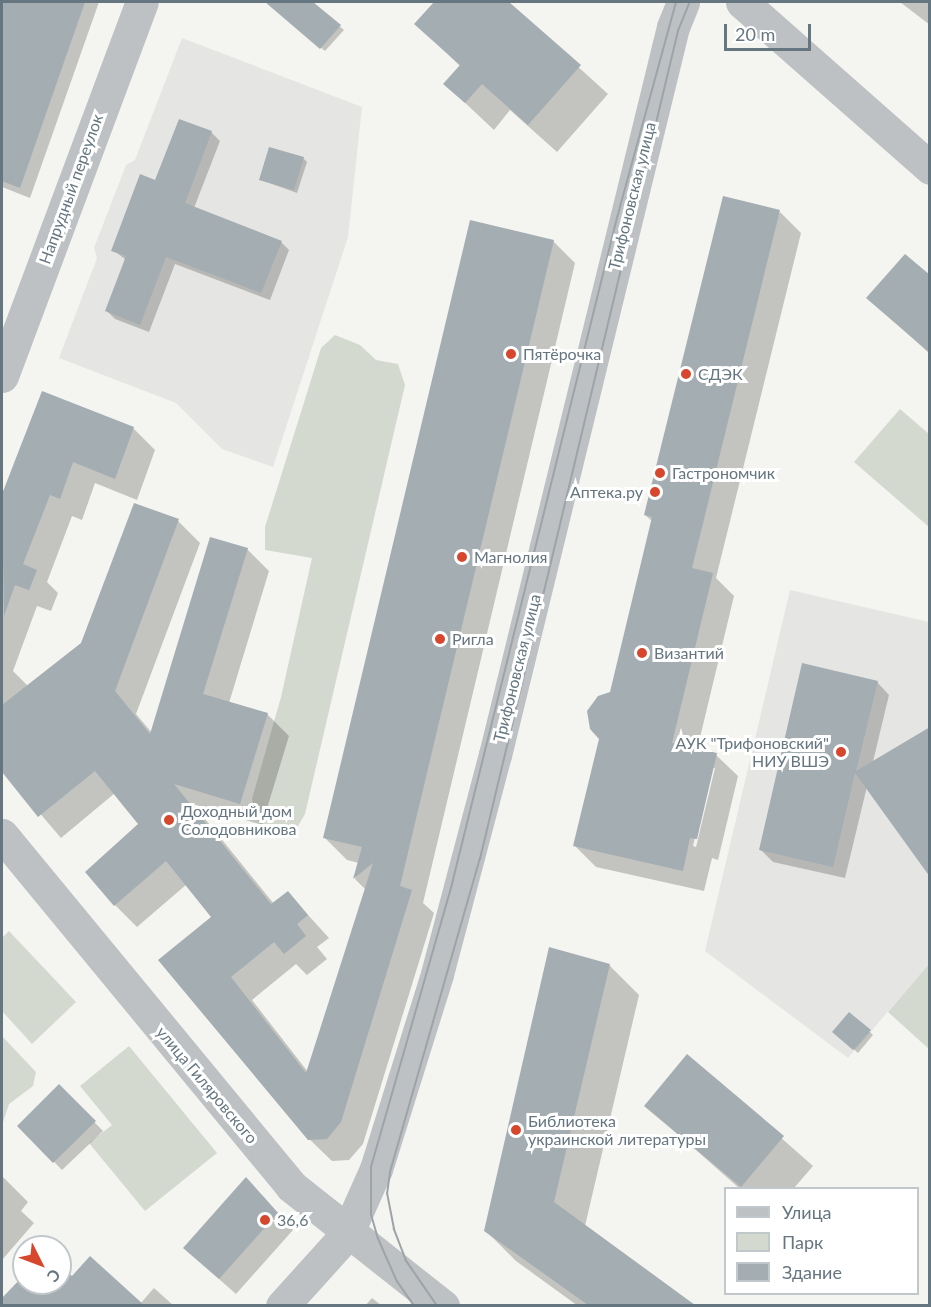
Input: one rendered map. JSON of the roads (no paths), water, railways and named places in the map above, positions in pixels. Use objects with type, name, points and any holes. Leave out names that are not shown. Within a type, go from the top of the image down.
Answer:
[{"type":"street","name":"Напрудный переулок","points":[[2,376],[142,2]]},
{"type":"street","name":"Трифоновская улица","points":[[282,1305],[346,1234],[376,1168],[462,886],[670,38],[683,2]]},
{"type":"street","points":[[742,2],[930,168]]},
{"type":"street","name":"улица Гиляровского","points":[[2,835],[291,1186],[346,1234],[443,1305]]},
{"type":"tram line","points":[[414,1306],[397,1282],[378,1239],[371,1215],[371,1167],[452,884],[617,218],[676,2]]},
{"type":"tram line","points":[[437,1306],[406,1261],[394,1229],[387,1194],[390,1172],[480,859],[678,31],[690,2]]},
{"type":"place","name":"Пятёрочка","points":[[511,354]]},
{"type":"place","name":"СДЭК","points":[[686,374]]},
{"type":"place","name":"Гастрономчик","points":[[660,473]]},
{"type":"place","name":"Аптека.ру","points":[[655,492]]},
{"type":"place","name":"Магнолия","points":[[462,557]]},
{"type":"place","name":"Ригла","points":[[440,639]]},
{"type":"place","name":"Византий","points":[[642,653]]},
{"type":"place","name":"АУК \"Трифоновский\" НИУ ВШЭ","points":[[841,752]]},
{"type":"place","name":"Доходный дом Солодовникова","points":[[169,820]]},
{"type":"place","name":"Библиотека украинской литературы","points":[[516,1130]]},
{"type":"place","name":"36,6","points":[[265,1220]]}]
